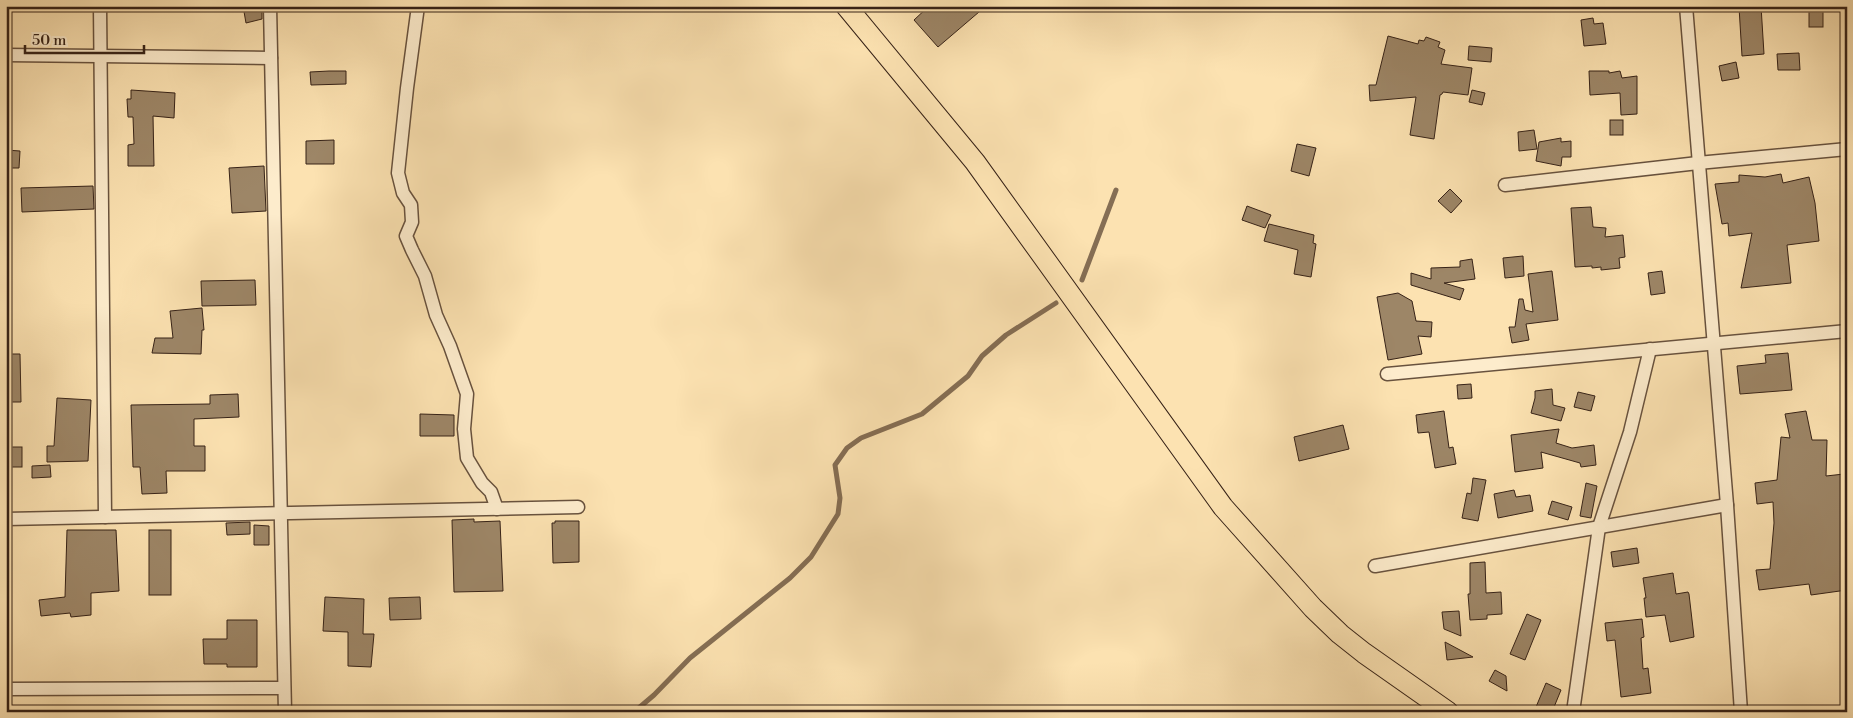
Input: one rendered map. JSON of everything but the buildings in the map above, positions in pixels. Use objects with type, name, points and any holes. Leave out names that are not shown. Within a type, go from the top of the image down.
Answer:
[{"type":"main road","points":[[846,6],[975,162],[1224,507],[1313,608],[1340,634],[1448,712]]},
{"type":"street","points":[[100,6],[105,516]]},
{"type":"street","points":[[270,6],[285,712]]},
{"type":"street","points":[[418,6],[406,88],[398,173],[403,193],[411,205],[412,222],[406,236],[426,276],[436,315],[450,346],[467,394],[464,429],[468,458],[482,483],[490,492],[497,509]]},
{"type":"street","points":[[1686,6],[1727,505],[1741,712]]},
{"type":"street","points":[[6,55],[271,58]]},
{"type":"street","points":[[1505,185],[1698,163],[1847,149]]},
{"type":"street","points":[[1387,374],[1847,331]]},
{"type":"street","points":[[1573,712],[1599,527],[1630,432],[1650,349]]},
{"type":"street","points":[[1376,566],[1727,505]]},
{"type":"street","points":[[6,518],[578,507]]},
{"type":"street","points":[[6,689],[284,688]]},
{"type":"waterway","points":[[1082,280],[1116,190]]},
{"type":"waterway","points":[[634,712],[654,695],[690,658],[790,578],[811,557],[838,514],[840,498],[835,465],[847,448],[861,438],[922,414],[968,376],[982,356],[1006,335],[1056,303]]}]
